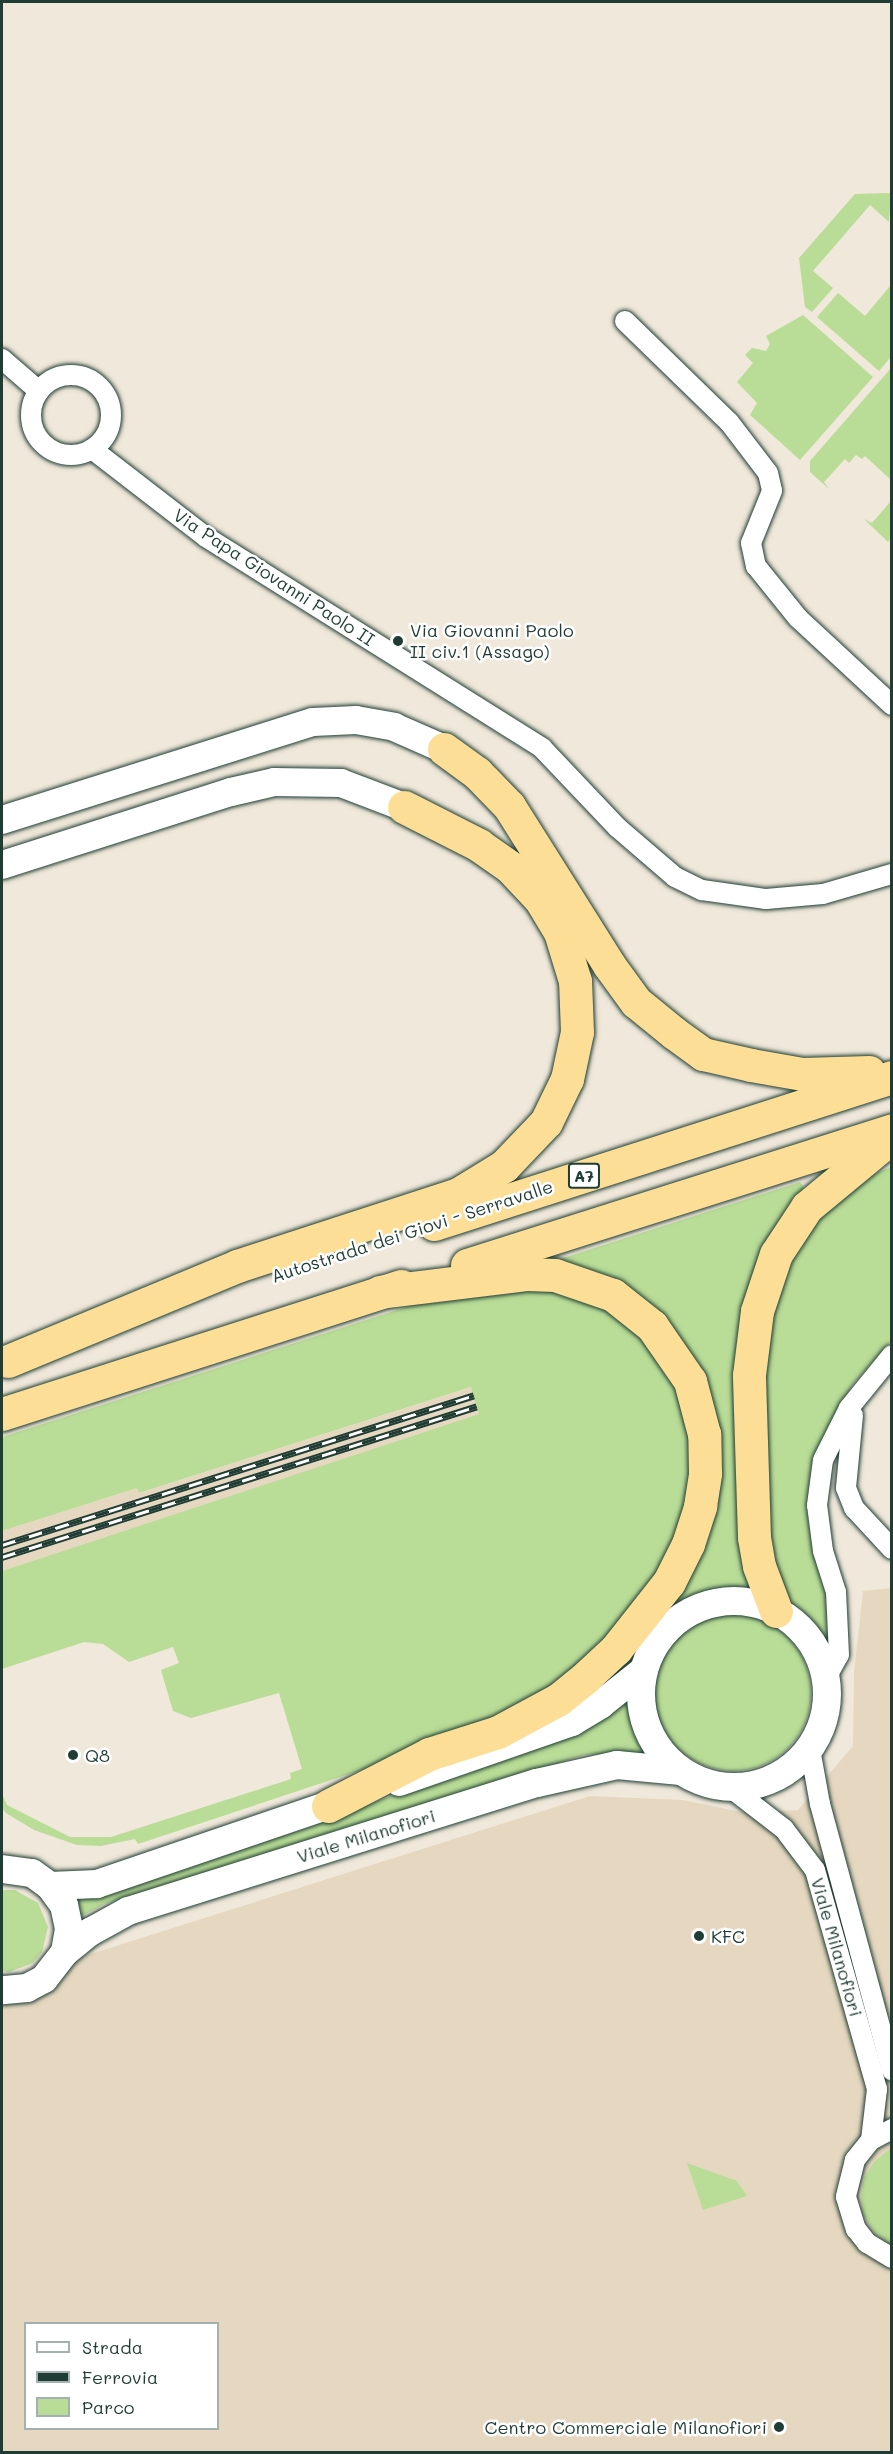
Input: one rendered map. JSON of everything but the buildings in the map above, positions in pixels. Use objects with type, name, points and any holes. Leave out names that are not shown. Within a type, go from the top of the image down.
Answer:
[{"type":"highway","points":[[444,749],[477,773],[509,806],[609,965],[636,1002],[703,1054],[802,1074],[891,1071]]},
{"type":"highway","points":[[5,1362],[237,1266],[458,1194],[504,1166],[546,1122],[567,1079],[578,1032],[575,981],[560,932],[541,900],[510,867],[479,845],[404,807]]},
{"type":"highway","name":"Autostrada dei Giovi - Serravalle","points":[[5,1362],[891,1077]]},
{"type":"highway","points":[[2,1414],[891,1130]]},
{"type":"highway","points":[[776,1611],[759,1566],[754,1537],[749,1375],[757,1311],[776,1254],[807,1207],[891,1138]]},
{"type":"highway","points":[[328,1806],[429,1754],[498,1732],[559,1699],[587,1676],[616,1649],[669,1582],[688,1544],[700,1506],[705,1473],[704,1434],[690,1381],[652,1326],[613,1295],[555,1275],[526,1274],[381,1292]]},
{"type":"main road","points":[[2,820],[313,722],[356,720],[394,727],[444,749]]},
{"type":"main road","points":[[2,865],[231,792],[274,782],[341,783],[404,807]]},
{"type":"main road","name":"Viale Milanofiori","points":[[730,1601],[776,1611],[808,1637],[826,1678],[826,1714],[810,1749],[775,1778],[731,1788],[699,1781],[681,1771],[654,1742],[646,1726],[641,1690],[644,1670],[655,1644],[672,1624],[692,1611],[730,1601]]},
{"type":"main road","name":"Viale Milanofiori","points":[[51,1886],[97,1884],[572,1722],[600,1705],[644,1670]]},
{"type":"main road","name":"Viale Milanofiori","points":[[2,1990],[27,1988],[44,1979],[65,1953],[90,1932],[128,1911],[537,1783],[617,1765],[681,1771]]},
{"type":"main road","points":[[2,1869],[32,1873],[51,1886],[64,1905],[69,1929],[65,1953]]},
{"type":"street","points":[[625,321],[729,423],[768,473],[772,491],[751,543],[756,566],[798,618],[891,705]]},
{"type":"street","points":[[2,359],[39,391]]},
{"type":"street","points":[[71,375],[88,379],[103,390],[109,400],[111,422],[92,449],[65,454],[42,441],[31,416],[39,391],[48,382],[71,375]]},
{"type":"street","name":"Via Papa Giovanni Paolo II","points":[[92,449],[206,537],[542,748],[618,828],[675,877],[702,890],[766,898],[823,894],[891,874]]},
{"type":"street","points":[[826,1678],[839,1655],[836,1592],[823,1551],[817,1505],[824,1460],[864,1387],[891,1355]]},
{"type":"street","points":[[864,1387],[850,1424],[846,1488],[854,1508],[891,1549]]},
{"type":"street","name":"Viale Milanofiori","points":[[810,1749],[820,1804],[891,2070]]},
{"type":"street","name":"Viale Milanofiori","points":[[731,1788],[784,1829],[815,1870],[877,2089],[871,2140]]},
{"type":"street","name":"Viale Milanofiori","points":[[891,2129],[871,2140],[851,2168],[848,2206],[856,2229],[867,2243],[891,2258]]},
{"type":"shaded area","points":[[472,1387],[479,1414],[2,1571],[2,1531],[137,1488],[140,1493]]},
{"type":"shaded area","points":[[891,1588],[891,2452],[2,2452],[2,1982],[590,1796],[683,1800],[746,1813],[798,1810],[853,1746],[854,1672],[863,1591]]},
{"type":"green space","points":[[891,193],[889,222],[870,205],[813,271],[833,288],[812,312],[805,307],[799,258],[855,194]]},
{"type":"green space","points":[[891,285],[891,357],[879,371],[817,317],[838,293],[865,316]]},
{"type":"green space","points":[[803,315],[873,377],[800,460],[750,415],[757,403],[737,382],[753,363],[745,355],[752,348],[766,351],[770,344],[766,336]]},
{"type":"green space","points":[[891,368],[891,480],[865,456],[862,459],[856,455],[849,463],[845,459],[824,482],[829,489],[810,472],[810,461]]},
{"type":"green space","points":[[891,501],[891,538],[888,542],[864,519],[872,523]]},
{"type":"green space","points":[[891,1167],[891,1341],[852,1385],[828,1428],[817,1459],[829,1592],[830,1654],[806,1618],[786,1601],[766,1544],[759,1363],[773,1288],[810,1222],[864,1178]]},
{"type":"green space","points":[[800,1182],[804,1187],[764,1260],[758,1588],[727,1587],[684,1601],[652,1629],[628,1667],[611,1684],[559,1707],[674,1594],[708,1403],[560,1259]]},
{"type":"green space","points":[[514,1281],[620,1309],[683,1393],[695,1473],[664,1568],[601,1651],[488,1728],[138,1844],[135,1839],[101,1846],[77,1845],[34,1830],[6,1813],[2,1808],[2,1794],[7,1805],[70,1837],[111,1837],[291,1779],[290,1773],[302,1769],[279,1693],[191,1718],[173,1711],[161,1670],[179,1663],[173,1647],[129,1662],[103,1644],[84,1642],[2,1669],[2,1571],[479,1414],[471,1387],[139,1493],[137,1488],[2,1531],[2,1437],[447,1294]]},
{"type":"green space","points":[[733,1615],[763,1621],[788,1638],[805,1663],[811,1693],[805,1723],[788,1748],[763,1765],[733,1771],[703,1765],[678,1748],[661,1723],[655,1693],[661,1663],[678,1638],[703,1621]]},
{"type":"green space","points":[[630,1692],[634,1727],[648,1756],[622,1753],[584,1755],[104,1904],[78,1918],[74,1901],[102,1896],[543,1744]]},
{"type":"green space","points":[[2,1890],[15,1890],[38,1903],[48,1927],[42,1952],[33,1963],[9,1972],[2,1971]]},
{"type":"green space","points":[[891,2148],[891,2245],[874,2232],[864,2216],[861,2197],[864,2178],[874,2162]]},
{"type":"green space","points":[[687,2163],[737,2181],[747,2196],[703,2210]]},
{"type":"railway","points":[[2,1545],[474,1395]]},
{"type":"railway","points":[[2,1557],[477,1406]]},
{"type":"place","name":"Via Giovanni Paolo II civ.1 (Assago)","points":[[398,641]]},
{"type":"place","name":"Q8","points":[[73,1755]]},
{"type":"place","name":"KFC","points":[[699,1936]]},
{"type":"place","name":"Centro Commerciale Milanofiori","points":[[779,2427]]}]
